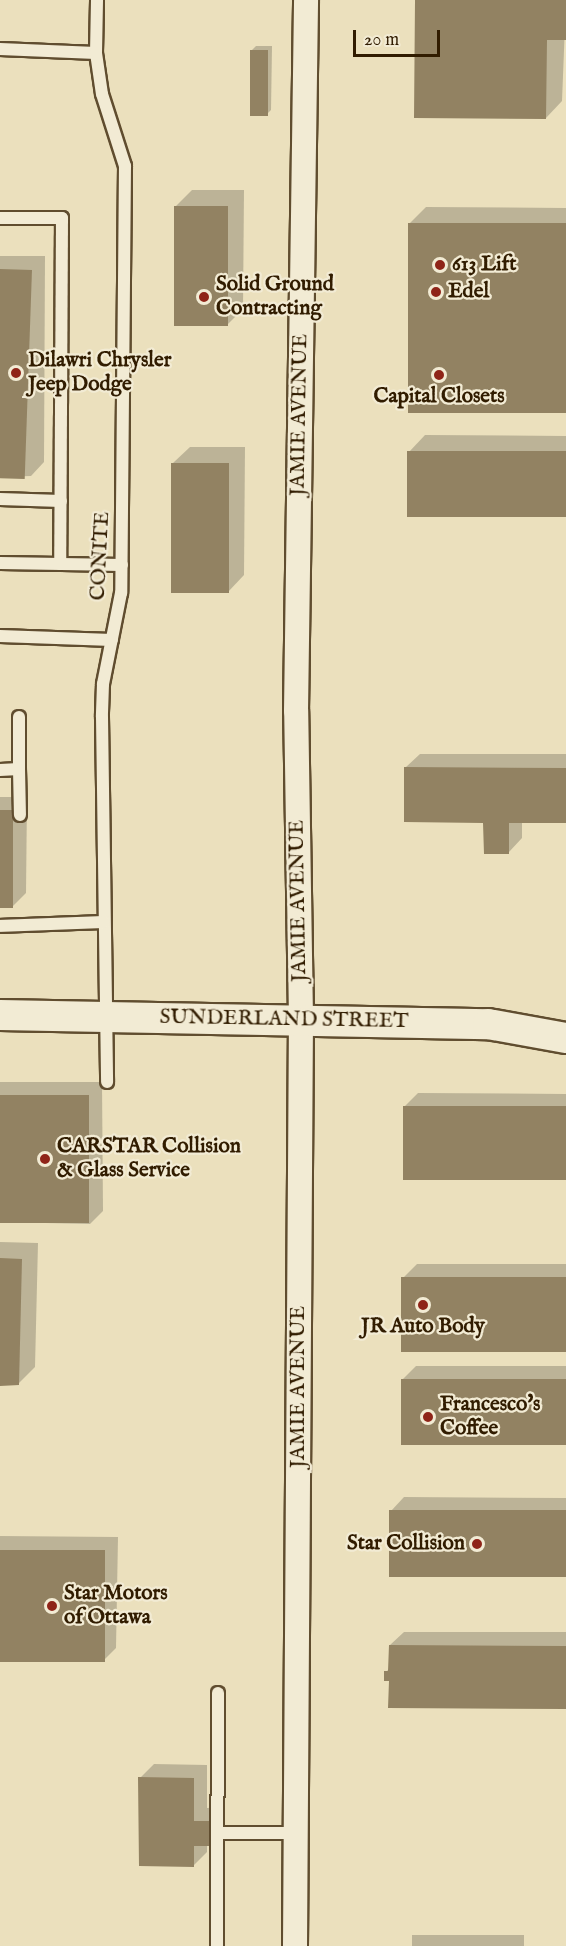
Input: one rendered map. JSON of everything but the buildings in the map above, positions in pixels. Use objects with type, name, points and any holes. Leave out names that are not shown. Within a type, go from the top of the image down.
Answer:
[{"type":"street","name":"JAMIE AVENUE","points":[[295,1946],[301,1018],[296,711],[306,0]]},
{"type":"street","name":"SUNDERLAND STREET","points":[[0,1015],[301,1018],[488,1024],[566,1038]]},
{"type":"lane","name":"CONITE","points":[[96,0],[96,53],[113,132],[125,166],[122,593],[103,684],[102,717],[107,1082]]},
{"type":"lane","points":[[0,49],[96,53]]},
{"type":"lane","points":[[0,218],[62,218],[60,564]]},
{"type":"lane","points":[[0,499],[61,501]]},
{"type":"lane","points":[[0,563],[122,565]]},
{"type":"lane","points":[[0,636],[112,640]]},
{"type":"lane","points":[[19,717],[20,815]]},
{"type":"lane","points":[[0,770],[19,769]]},
{"type":"lane","points":[[0,926],[104,922]]},
{"type":"lane","points":[[217,1946],[218,1693]]},
{"type":"lane","points":[[217,1833],[296,1833]]},
{"type":"place","name":"613 Lift","points":[[440,265]]},
{"type":"place","name":"Edel","points":[[436,292]]},
{"type":"place","name":"Solid Ground Contracting","points":[[204,297]]},
{"type":"place","name":"Dilawri Chrysler Jeep Dodge","points":[[16,373]]},
{"type":"place","name":"Capital Closets","points":[[439,375]]},
{"type":"place","name":"CARSTAR Collision & Glass Service","points":[[45,1159]]},
{"type":"place","name":"JR Auto Body","points":[[423,1305]]},
{"type":"place","name":"Francesco's Coffee","points":[[428,1417]]},
{"type":"place","name":"Star Collision","points":[[477,1544]]},
{"type":"place","name":"Star Motors of Ottawa","points":[[52,1606]]}]
